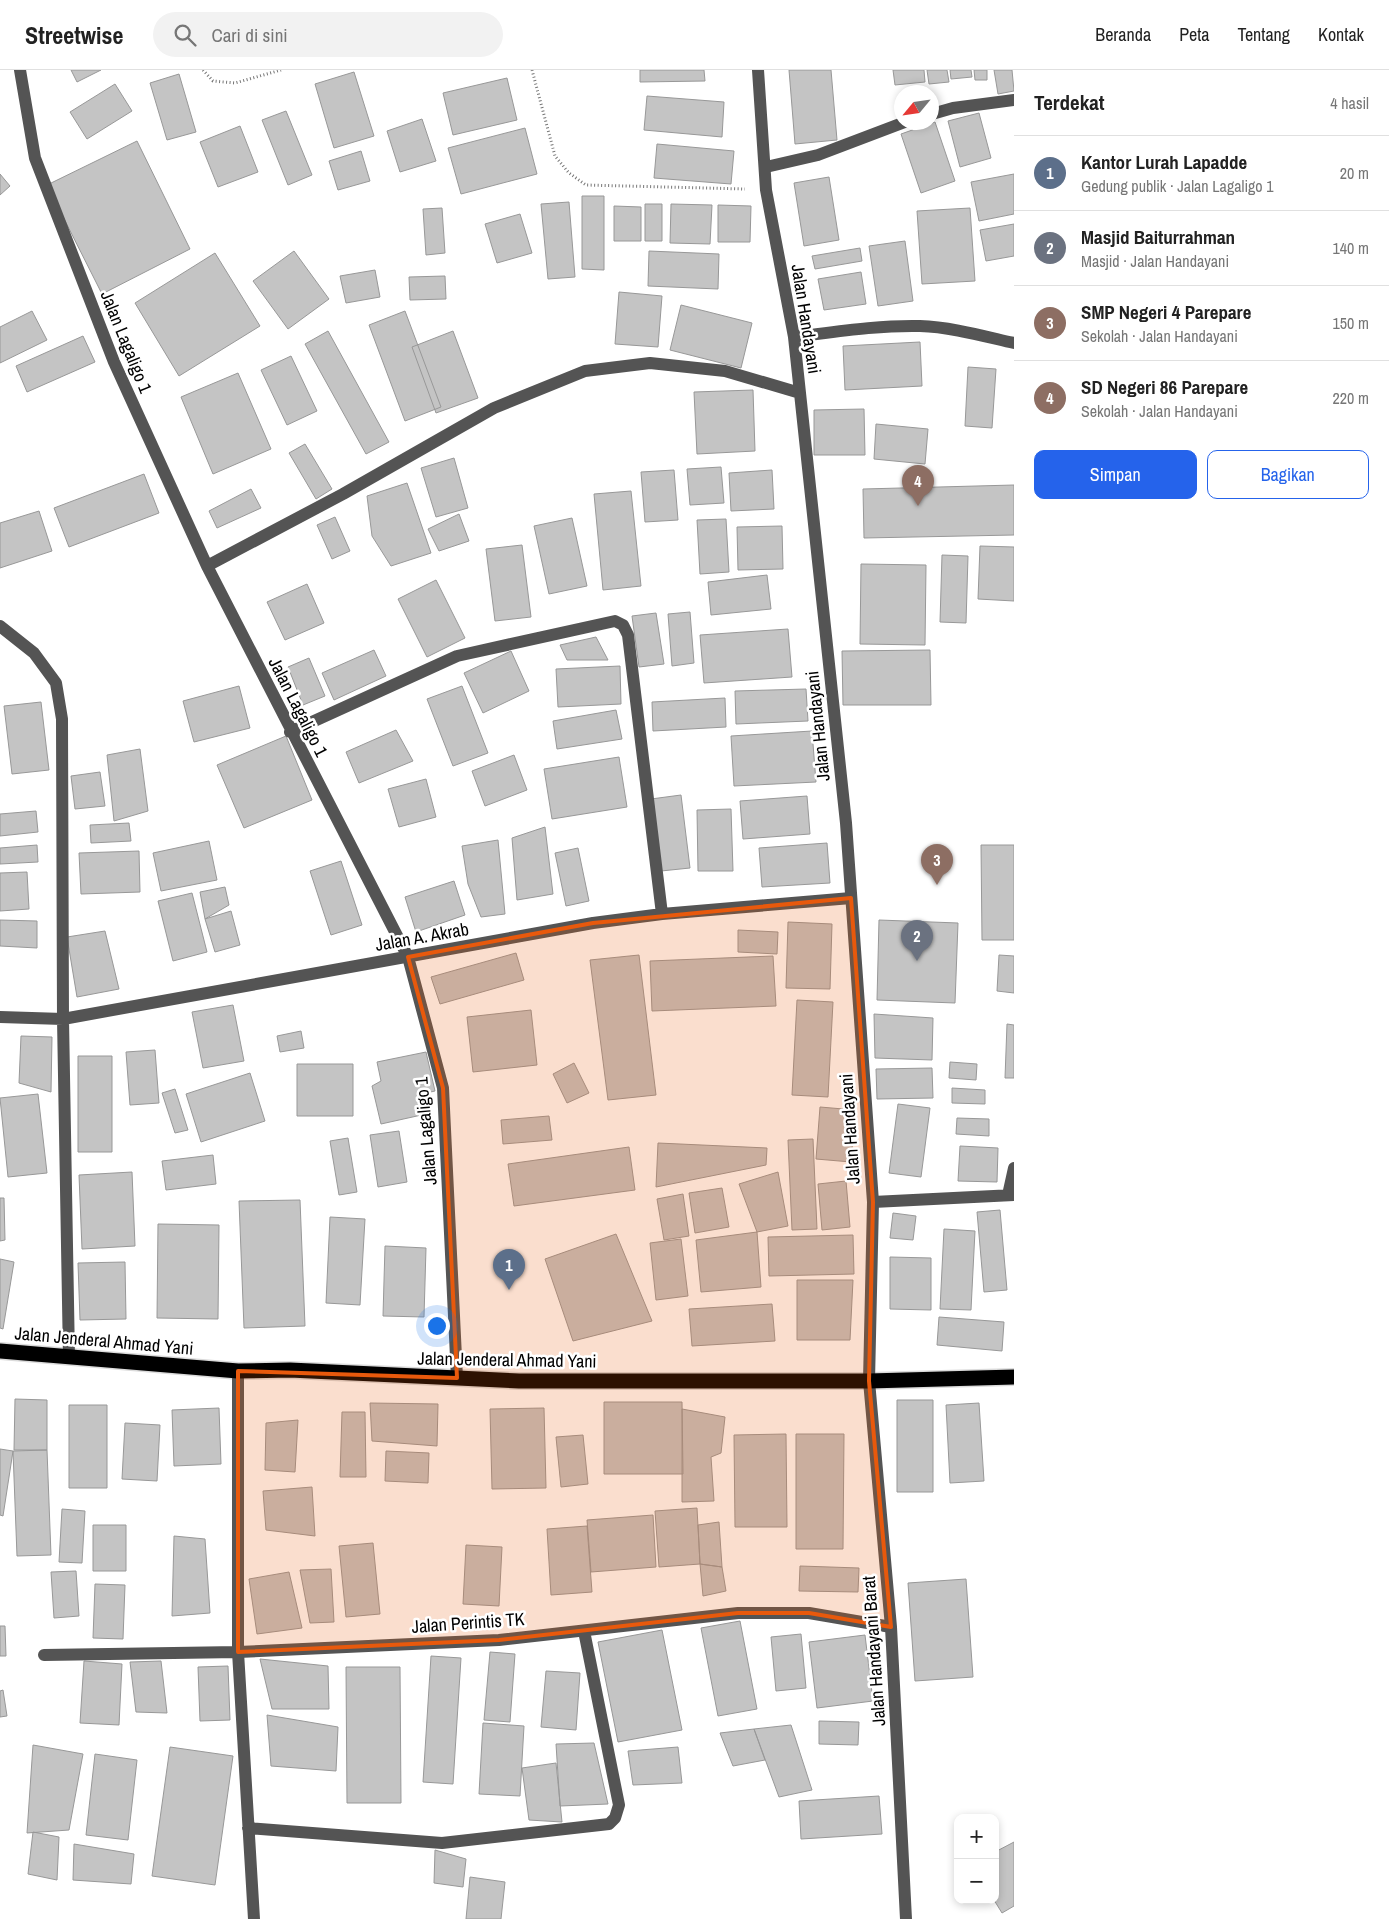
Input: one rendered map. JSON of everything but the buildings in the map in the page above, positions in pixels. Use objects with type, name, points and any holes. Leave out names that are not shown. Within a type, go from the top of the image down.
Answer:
[{"type":"highway","name":"Jalan Jenderal Ahmad Yani","points":[[0,1351],[238,1370],[290,1370],[519,1381],[869,1381],[1014,1377]]},
{"type":"street","name":"Jalan Lagaligo 1","points":[[20,70],[36,158],[52,205],[71,248],[114,362],[207,566],[290,732],[408,958],[443,1088],[457,1378]]},
{"type":"street","name":"Jalan Handayani","points":[[758,70],[766,167],[766,190],[794,337],[846,823],[873,1202],[869,1381]]},
{"type":"street","points":[[939,112],[953,108],[1014,100]]},
{"type":"street","points":[[766,167],[818,155],[894,126]]},
{"type":"street","points":[[794,337],[849,330],[920,326],[944,328],[1014,343]]},
{"type":"street","points":[[207,566],[343,494],[494,408],[584,371],[650,364],[725,371],[800,394]]},
{"type":"street","points":[[290,732],[457,656],[615,621],[623,625],[628,634],[662,914]]},
{"type":"street","points":[[0,626],[34,653],[56,683],[62,719],[63,1019],[69,1358]]},
{"type":"street","name":"Jalan A. Akrab","points":[[0,1017],[63,1019],[593,923],[662,914],[851,898]]},
{"type":"street","points":[[873,1202],[1011,1195],[1014,1168]]},
{"type":"street","points":[[238,1370],[238,1652],[254,1919]]},
{"type":"street","name":"Jalan Handayani Barat","points":[[869,1381],[891,1627],[906,1919]]},
{"type":"street","name":"Jalan Perintis TK","points":[[44,1655],[238,1652],[499,1640],[747,1613],[809,1613],[891,1627]]},
{"type":"street","points":[[248,1828],[442,1844],[609,1824],[615,1818],[618,1805],[584,1631]]},
{"type":"path","points":[[203,70],[213,82],[235,83],[281,70]]},
{"type":"path","points":[[532,70],[555,156],[569,173],[586,185],[766,190]]},
{"type":"highlighted area","points":[[851,898],[873,1202],[869,1381],[891,1627],[809,1613],[738,1613],[499,1640],[238,1652],[238,1371],[457,1378],[443,1088],[408,957],[593,923]]},
{"type":"place","name":"SD Negeri 86 Parepare","points":[[918,506]]},
{"type":"place","name":"SMP Negeri 4 Parepare","points":[[937,885]]},
{"type":"place","name":"Masjid Baiturrahman","points":[[917,961]]},
{"type":"place","name":"Kantor Lurah Lapadde","points":[[509,1290]]}]
